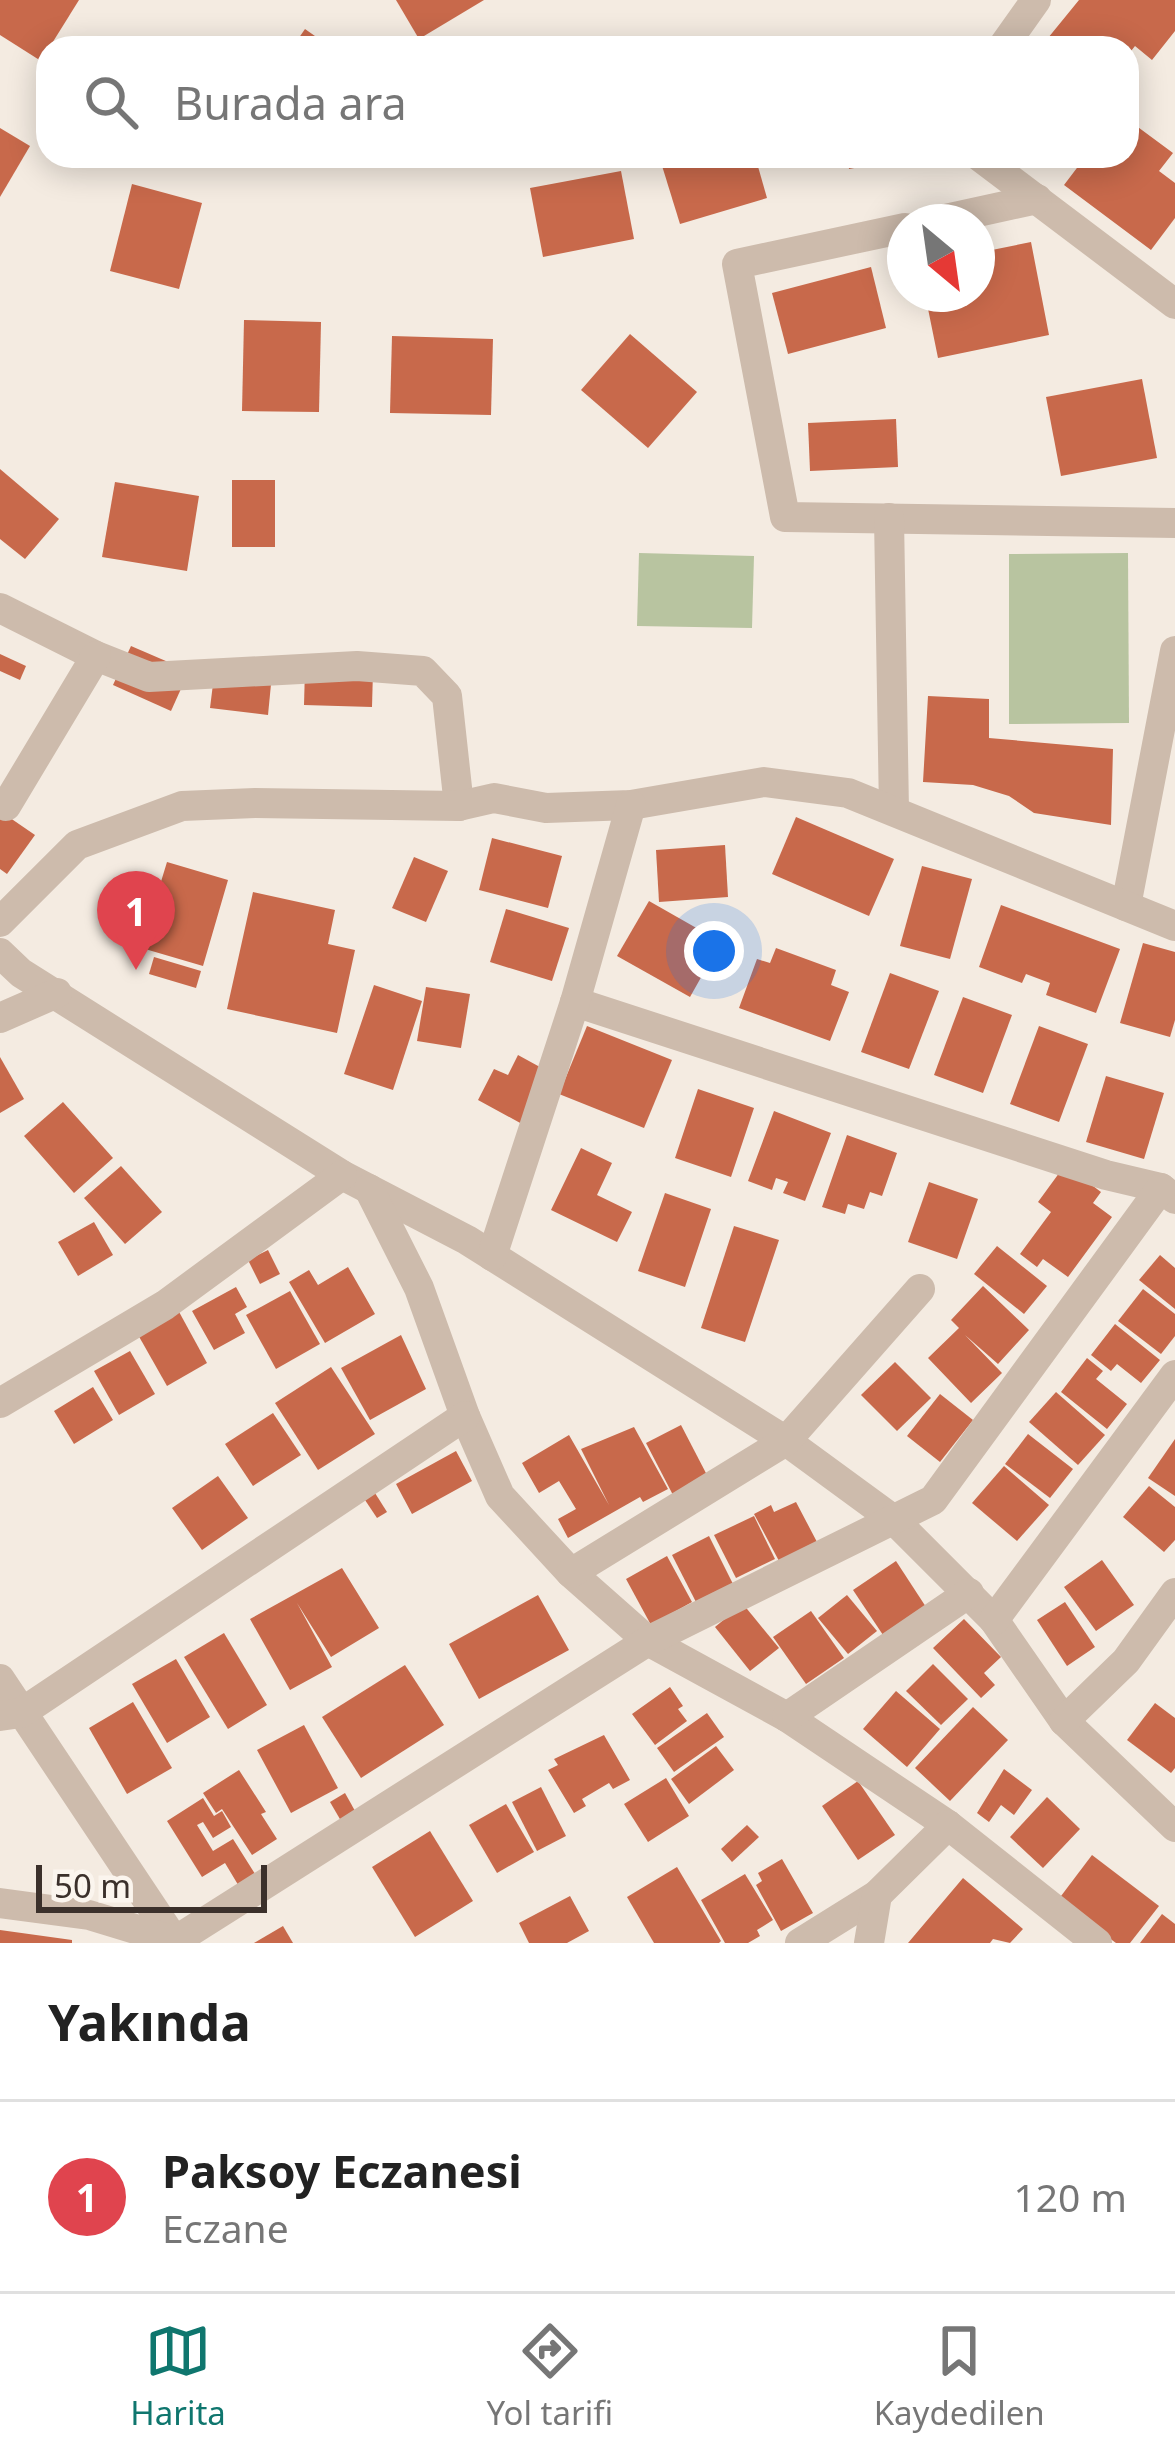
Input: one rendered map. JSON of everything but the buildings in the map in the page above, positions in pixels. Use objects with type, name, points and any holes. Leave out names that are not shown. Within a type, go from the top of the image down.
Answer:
[{"type":"street","points":[[1010,36],[1036,0]]},
{"type":"street","points":[[995,168],[1175,304]]},
{"type":"street","points":[[995,208],[1037,199]]},
{"type":"street","points":[[887,232],[737,264],[785,517],[1175,523]]},
{"type":"street","points":[[889,518],[894,811]]},
{"type":"street","points":[[0,608],[149,677],[357,666],[424,670],[447,696],[459,806]]},
{"type":"street","points":[[6,806],[96,656]]},
{"type":"street","points":[[1126,906],[1174,671]]},
{"type":"street","points":[[0,922],[77,845],[182,806],[255,802],[459,806],[494,798],[546,808],[631,805],[764,782],[848,793],[1175,926]]},
{"type":"street","points":[[492,1256],[575,1002],[631,805]]},
{"type":"street","points":[[0,953],[21,973],[356,1182],[492,1256],[786,1441],[894,1520],[994,1620],[1064,1720],[1172,1818]]},
{"type":"street","points":[[0,1018],[57,992]]},
{"type":"street","points":[[0,1903],[89,1916],[176,1942],[648,1641],[933,1500],[1168,1194],[575,1002]]},
{"type":"street","points":[[0,1403],[165,1305],[356,1182]]},
{"type":"street","points":[[356,1182],[419,1288],[500,1496],[571,1573],[648,1641],[787,1717],[948,1826],[1097,1943]]},
{"type":"street","points":[[571,1573],[786,1441],[920,1289]]},
{"type":"street","points":[[994,1620],[1175,1375]]},
{"type":"street","points":[[10,1715],[465,1416]]},
{"type":"street","points":[[1064,1720],[1126,1661],[1175,1593]]},
{"type":"street","points":[[787,1717],[969,1594]]},
{"type":"street","points":[[0,1678],[10,1715],[176,1942]]},
{"type":"street","points":[[800,1943],[877,1895],[948,1826]]},
{"type":"street","points":[[869,1943],[877,1895]]},
{"type":"green space","points":[[639,553],[754,556],[752,628],[637,626]]},
{"type":"green space","points":[[1128,553],[1129,723],[1009,724],[1009,554]]},
{"type":"place","name":"Paksoy Eczanesi","points":[[136,970]]}]
